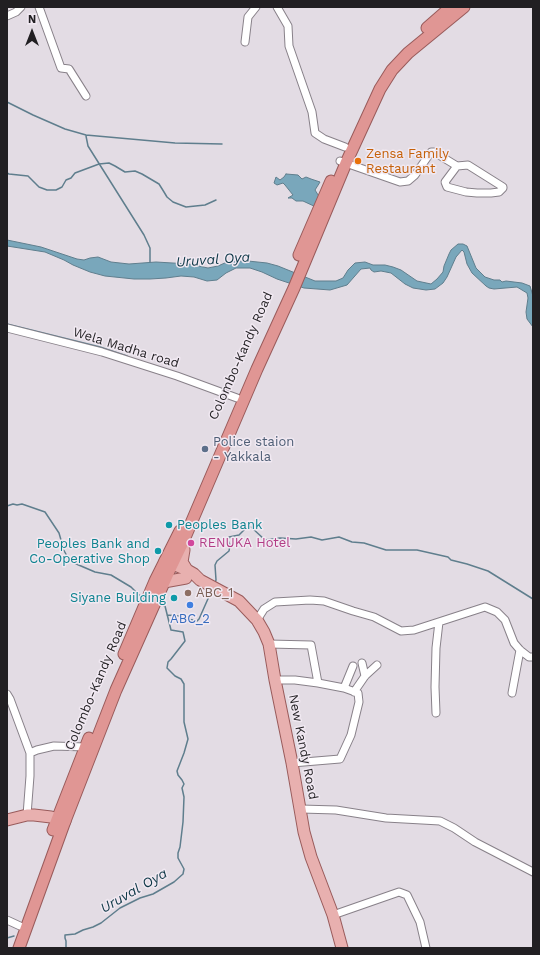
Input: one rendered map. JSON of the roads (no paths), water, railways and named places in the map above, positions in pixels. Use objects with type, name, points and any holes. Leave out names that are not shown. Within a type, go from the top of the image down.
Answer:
[{"type":"highway","points":[[343,162],[345,147],[374,85],[391,60],[459,8]]},
{"type":"highway","points":[[343,162],[380,89],[392,70],[408,53],[459,8]]},
{"type":"highway","name":"Colombo-Kandy Road","points":[[167,565],[183,542],[254,368],[343,162]]},
{"type":"highway","name":"Colombo-Kandy Road","points":[[19,948],[86,747],[159,586],[176,539],[237,398],[254,368]]},
{"type":"highway","name":"Colombo-Kandy Road","points":[[12,948],[61,820],[116,690],[143,621]]},
{"type":"main road","points":[[159,586],[187,574],[182,562],[184,550],[183,542]]},
{"type":"main road","name":"New Kandy Road","points":[[167,565],[239,601],[257,620],[264,632],[268,644],[292,763],[304,832],[311,857],[333,915],[342,948]]},
{"type":"main road","points":[[7,820],[27,815],[61,820]]},
{"type":"street","points":[[7,16],[16,12],[21,7]]},
{"type":"street","points":[[39,7],[61,68],[69,69],[86,96]]},
{"type":"street","points":[[245,42],[248,17],[256,7]]},
{"type":"street","points":[[277,7],[288,26],[289,46],[312,112],[315,133],[324,139],[345,147]]},
{"type":"street","points":[[343,162],[400,182],[408,181],[415,175],[431,152],[434,152],[457,166],[468,165],[503,188],[499,192],[477,193],[447,187],[445,182],[457,166]]},
{"type":"street","name":"Wela Madha road","points":[[7,328],[102,352],[177,376],[237,398]]},
{"type":"street","points":[[257,620],[264,608],[275,602],[324,600],[374,617],[401,631],[414,630],[485,607],[497,612],[505,620],[514,643],[529,657],[533,657]]},
{"type":"street","points":[[436,713],[436,648],[439,622]]},
{"type":"street","points":[[268,644],[310,645],[318,683]]},
{"type":"street","points":[[512,693],[520,650]]},
{"type":"street","points":[[362,663],[365,676]]},
{"type":"street","points":[[354,692],[365,676],[377,665]]},
{"type":"street","points":[[344,688],[353,666]]},
{"type":"street","points":[[275,680],[295,680],[318,683],[344,688],[358,693],[358,702],[351,735],[340,759],[292,763]]},
{"type":"street","points":[[7,694],[30,753],[27,815]]},
{"type":"street","points":[[30,753],[54,746],[86,747]]},
{"type":"street","points":[[301,809],[336,810],[386,818],[440,822],[454,828],[475,842],[533,872]]},
{"type":"street","points":[[333,915],[399,892],[407,895],[420,922],[426,948]]},
{"type":"street","points":[[7,920],[20,926]]},
{"type":"water","points":[[286,174],[298,175],[302,179],[306,177],[320,182],[315,190],[320,198],[316,207],[303,201],[296,201],[292,198],[288,198],[293,195],[285,185],[283,183],[277,185],[274,183],[276,177],[280,180]]},
{"type":"water","points":[[7,240],[41,247],[77,259],[84,260],[98,257],[111,262],[129,264],[156,262],[189,264],[208,268],[227,262],[237,261],[267,263],[315,281],[336,281],[343,278],[355,263],[365,262],[373,265],[393,267],[401,270],[417,281],[431,284],[443,272],[451,250],[458,244],[463,244],[467,246],[476,268],[485,277],[500,280],[502,282],[522,283],[530,286],[533,296],[533,327],[527,319],[527,293],[517,287],[489,288],[472,273],[462,250],[456,257],[443,283],[435,289],[426,290],[413,288],[405,284],[391,273],[381,271],[374,272],[370,268],[361,269],[347,285],[330,290],[304,288],[250,268],[236,268],[217,280],[207,281],[194,277],[181,276],[134,279],[105,276],[90,272],[45,252],[7,246]]},
{"type":"waterway","points":[[7,102],[65,129],[86,135],[175,143],[222,144]]},
{"type":"waterway","points":[[86,136],[88,146],[144,235],[150,248],[150,262]]},
{"type":"waterway","points":[[7,173],[28,176],[39,187],[47,190],[56,190],[62,187],[66,180],[71,178],[75,173],[99,164],[109,163],[125,172],[135,171],[142,174],[159,184],[167,197],[173,202],[186,207],[205,205],[216,200]]},
{"type":"waterway","points":[[7,324],[100,347],[127,356]]},
{"type":"waterway","name":"Uruval Oya","points":[[7,506],[22,504],[45,512],[59,533],[61,545],[68,558],[74,563],[95,572],[111,575],[144,597]]},
{"type":"waterway","points":[[215,583],[215,565],[217,561],[229,551],[229,537],[239,535],[247,527],[251,527],[265,540],[311,537],[322,540],[339,537],[352,542],[364,543],[386,550],[417,550],[448,557],[451,560],[488,571],[533,599]]},
{"type":"waterway","points":[[167,615],[179,616],[197,621],[211,592]]},
{"type":"waterway","name":"Uruval Oya","points":[[66,948],[65,935],[75,934],[101,923],[120,908],[140,898],[153,894],[174,882],[183,874],[184,869],[178,858],[178,853],[183,822],[184,797],[182,788],[184,784],[177,771],[188,739],[184,722],[184,684],[181,679],[175,676],[167,668],[168,662],[185,641],[183,632],[171,630],[165,606],[160,604]]},
{"type":"waterway","points":[[7,938],[14,936]]},
{"type":"place","name":"Zensa Family Restaurant","points":[[358,161]]},
{"type":"place","name":"Police staion - Yakkala","points":[[205,449]]},
{"type":"place","name":"Peoples Bank","points":[[169,525]]},
{"type":"place","name":"RENUKA Hotel","points":[[191,543]]},
{"type":"place","name":"Peoples Bank and Co-Operative Shop","points":[[158,551]]},
{"type":"place","name":"ABC_1","points":[[188,593]]},
{"type":"place","name":"Siyane Building","points":[[174,598]]},
{"type":"place","name":"ABC_2","points":[[190,605]]}]
